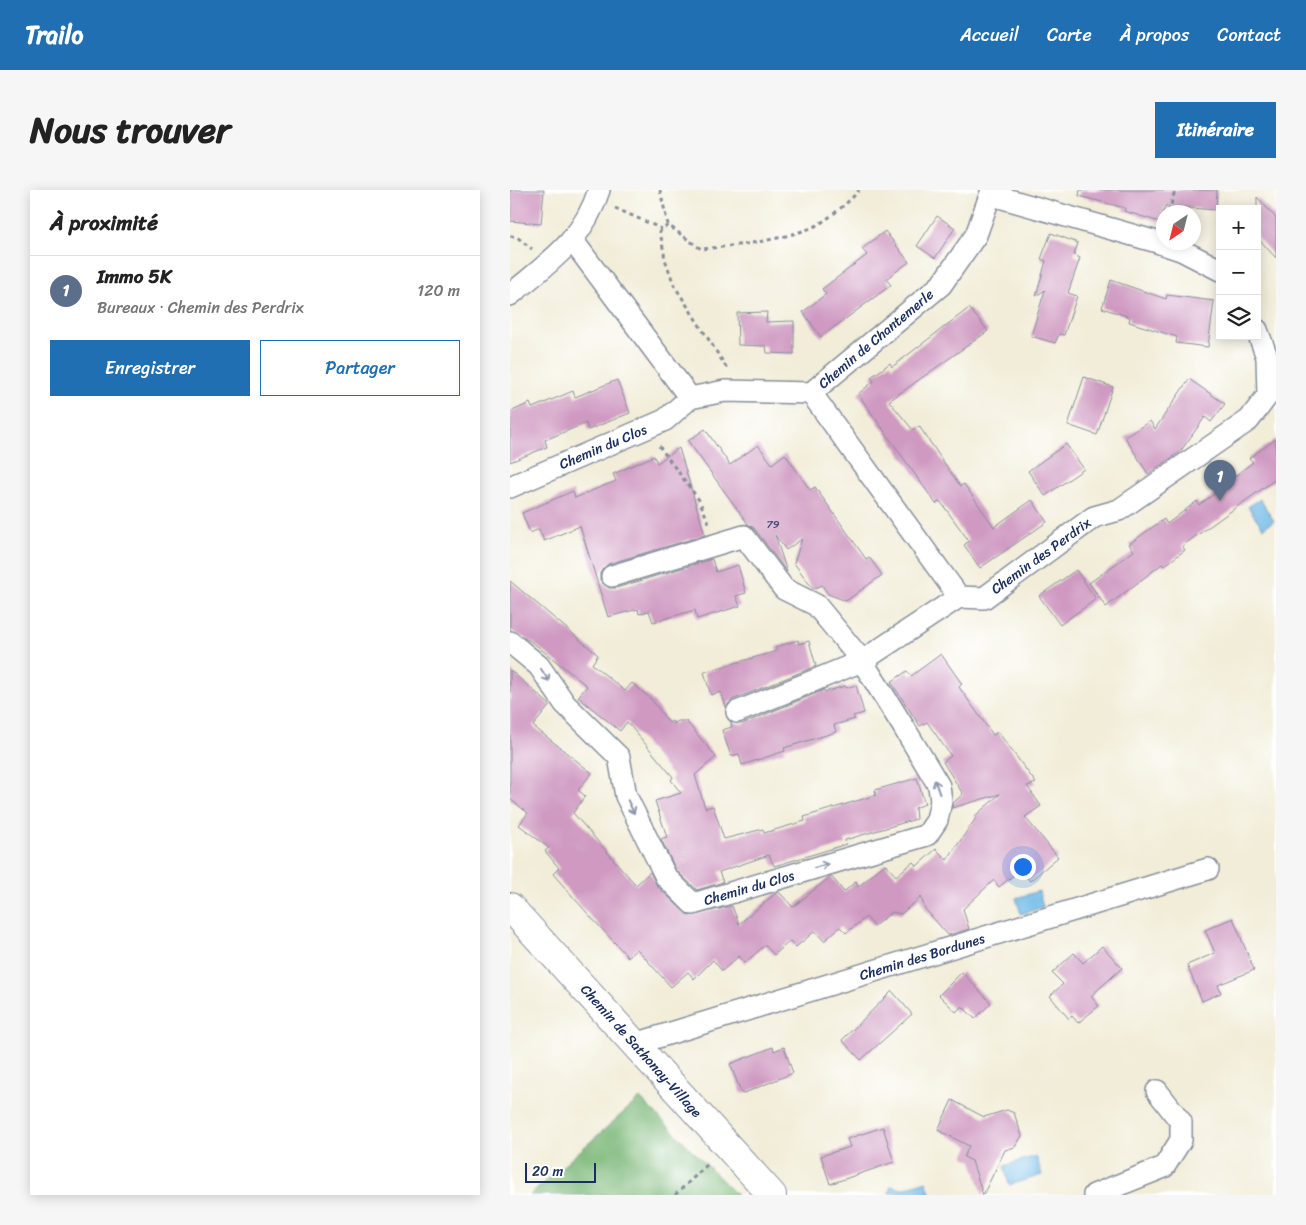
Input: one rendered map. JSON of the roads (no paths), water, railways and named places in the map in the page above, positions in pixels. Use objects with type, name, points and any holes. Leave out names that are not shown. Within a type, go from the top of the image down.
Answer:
[{"type":"street","points":[[992,192],[1181,250],[1216,268]]},
{"type":"street","name":"Chemin de Chantemerle","points":[[690,398],[725,391],[811,393],[941,284],[976,235],[992,192]]},
{"type":"street","points":[[510,295],[573,241],[598,195]]},
{"type":"street","points":[[573,241],[690,398]]},
{"type":"street","name":"Chemin des Perdrix","points":[[959,597],[984,598],[1094,517],[1119,510],[1248,420],[1268,395],[1272,355],[1261,337]]},
{"type":"street","points":[[737,712],[862,661],[959,597],[811,393]]},
{"type":"street","name":"Chemin du Clos","points":[[510,487],[665,420],[690,398]]},
{"type":"street","name":"Chemin du Clos","points":[[510,642],[539,666],[565,704],[618,757],[626,796],[666,877],[693,904],[927,835],[937,820],[941,801],[939,786],[862,661],[816,605],[784,589],[744,536],[612,576]]},
{"type":"street","name":"Chemin des Bordunes","points":[[635,1044],[1208,869]]},
{"type":"street","name":"Chemin de Sathonay-Village","points":[[510,907],[772,1195]]},
{"type":"street","points":[[1094,1195],[1164,1167],[1181,1140],[1181,1122],[1157,1091]]},
{"type":"water","points":[[1260,499],[1274,521],[1263,528],[1248,507]]},
{"type":"water","points":[[1039,891],[1043,907],[1021,914],[1016,898]]},
{"type":"water","points":[[1036,1156],[1042,1175],[1009,1185],[1004,1166]]},
{"type":"water","points":[[926,1181],[931,1195],[889,1193],[891,1186],[902,1189]]},
{"type":"place","name":"Immo 5K","points":[[1220,501]]}]
